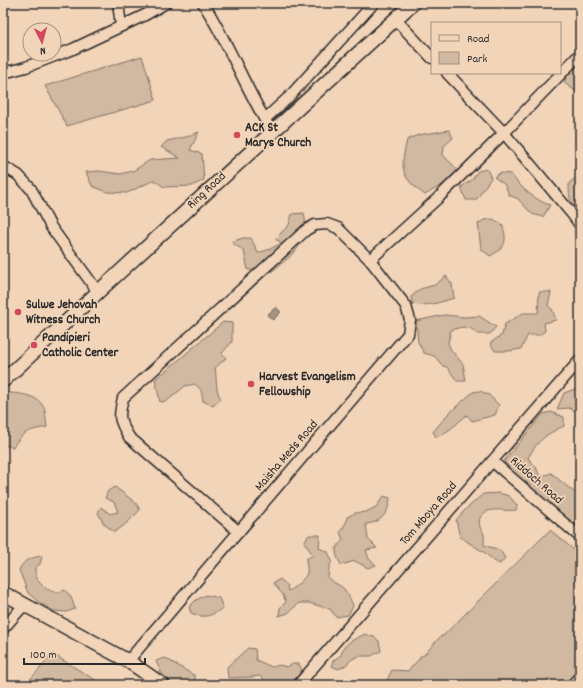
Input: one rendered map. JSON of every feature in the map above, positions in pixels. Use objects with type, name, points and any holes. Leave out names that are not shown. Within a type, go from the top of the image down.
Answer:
[{"type":"main road","name":"Ring Road","points":[[3,381],[413,3]]},
{"type":"main road","points":[[3,593],[128,660],[163,685]]},
{"type":"street","points":[[118,3],[121,26]]},
{"type":"street","points":[[3,71],[11,71],[26,67],[72,49],[145,15],[166,3]]},
{"type":"street","points":[[203,3],[215,21],[253,98],[272,132]]},
{"type":"street","points":[[265,119],[289,97],[374,3]]},
{"type":"street","points":[[396,20],[431,57]]},
{"type":"street","points":[[561,72],[580,54]]},
{"type":"street","points":[[448,74],[504,133],[568,208],[580,225]]},
{"type":"street","points":[[370,260],[438,198],[504,133],[559,74]]},
{"type":"street","points":[[3,166],[18,175],[31,189],[52,227],[98,292]]},
{"type":"street","name":"Maisha Meds Road","points":[[128,660],[239,532],[408,334],[410,320],[406,306],[370,260],[338,228],[327,224],[315,226],[306,230],[124,398],[119,412],[122,424],[129,437],[239,532]]},
{"type":"street","name":"Tom Mboya Road","points":[[298,685],[580,360]]},
{"type":"street","name":"Riddoch Road","points":[[492,461],[580,537]]},
{"type":"street","points":[[3,629],[24,604]]},
{"type":"street","points":[[572,685],[580,676]]},
{"type":"green space","points":[[142,56],[156,100],[67,126],[45,86]]},
{"type":"green space","points":[[580,65],[580,94],[564,83],[568,72]]},
{"type":"green space","points":[[449,130],[453,138],[444,146],[443,155],[458,170],[455,181],[445,183],[425,195],[411,183],[406,177],[404,171],[403,158],[407,140],[418,135]]},
{"type":"green space","points":[[199,132],[190,150],[202,154],[204,180],[192,186],[164,187],[154,180],[127,193],[107,192],[92,186],[86,172],[99,171],[120,174],[133,171],[150,160],[180,158],[161,147],[167,141],[186,137]]},
{"type":"green space","points":[[487,169],[491,178],[476,200],[466,200],[461,187],[472,180],[478,171]]},
{"type":"green space","points":[[500,173],[511,174],[519,184],[538,200],[550,205],[543,217],[532,214],[518,199],[509,195],[505,185],[494,177]]},
{"type":"green space","points":[[580,174],[580,211],[575,210],[570,200],[569,183]]},
{"type":"green space","points":[[304,213],[305,233],[298,248],[293,254],[271,272],[248,270],[244,251],[231,242],[243,238],[251,238],[258,253],[270,249],[282,243],[275,239],[289,225],[292,214]]},
{"type":"green space","points":[[493,219],[502,224],[505,239],[502,247],[490,256],[481,249],[478,224],[484,220]]},
{"type":"green space","points":[[446,276],[452,284],[454,298],[429,304],[413,304],[411,297],[420,289],[435,285]]},
{"type":"green space","points":[[539,292],[551,292],[548,306],[552,309],[556,320],[544,323],[545,331],[539,335],[528,335],[521,349],[495,351],[490,343],[502,335],[505,324],[523,313],[538,313]]},
{"type":"green space","points":[[444,315],[465,317],[479,316],[496,327],[490,334],[478,334],[470,328],[462,327],[451,330],[448,343],[451,350],[463,364],[466,381],[457,381],[447,367],[443,366],[434,356],[424,353],[418,342],[416,321]]},
{"type":"green space","points":[[223,322],[232,323],[232,342],[222,353],[226,358],[215,368],[217,388],[221,399],[213,406],[203,401],[201,390],[195,384],[185,386],[167,401],[160,402],[155,379]]},
{"type":"green space","points":[[580,387],[580,414],[569,408],[557,409],[564,393]]},
{"type":"green space","points":[[480,391],[489,395],[499,405],[495,415],[472,421],[467,415],[448,430],[436,437],[433,432],[448,414],[473,392]]},
{"type":"green space","points":[[3,392],[26,395],[37,399],[44,408],[47,427],[27,432],[20,437],[13,447],[3,445]]},
{"type":"green space","points":[[551,412],[564,417],[564,426],[552,432],[543,439],[535,447],[528,458],[536,467],[540,477],[551,473],[575,493],[580,489],[580,528],[578,529],[511,473],[504,461],[543,414]]},
{"type":"green space","points":[[115,487],[136,503],[140,510],[125,525],[114,532],[104,524],[98,513],[101,507],[110,514],[118,512],[114,502],[105,498],[108,491]]},
{"type":"green space","points":[[499,493],[509,496],[517,505],[516,510],[491,510],[483,514],[479,522],[484,535],[484,545],[500,550],[505,558],[500,564],[460,537],[456,520],[483,494]]},
{"type":"green space","points":[[384,496],[390,498],[386,513],[376,522],[366,524],[368,539],[377,548],[366,550],[369,559],[376,565],[368,568],[355,561],[341,565],[337,557],[336,549],[343,540],[340,532],[346,523],[347,517],[355,513],[366,512],[376,507]]},
{"type":"green space","points":[[550,530],[580,555],[580,668],[565,685],[388,685],[387,680],[392,670],[408,671],[420,658],[420,656],[423,656],[441,636],[443,636]]},
{"type":"green space","points":[[309,535],[320,535],[319,548],[328,552],[332,561],[329,567],[328,578],[344,589],[353,606],[348,615],[336,617],[330,609],[309,603],[299,603],[288,613],[279,616],[280,608],[286,602],[283,595],[273,583],[280,579],[287,585],[288,591],[304,578],[307,571],[306,559],[313,555],[304,542]]},
{"type":"green space","points":[[42,556],[40,564],[35,568],[36,577],[40,584],[51,591],[57,592],[65,590],[71,597],[75,609],[66,612],[54,611],[40,603],[28,593],[19,570],[23,563],[34,557]]},
{"type":"green space","points":[[206,595],[219,598],[223,608],[208,616],[200,616],[191,613],[189,607],[196,600]]},
{"type":"green space","points":[[365,634],[374,637],[379,641],[381,651],[371,656],[359,656],[352,659],[339,669],[331,666],[333,661],[341,655],[344,647],[351,641]]},
{"type":"green space","points":[[248,648],[255,649],[256,660],[272,667],[280,665],[287,667],[293,664],[299,664],[302,670],[291,685],[269,685],[260,676],[228,678],[227,667]]},
{"type":"green space","points":[[53,654],[103,685],[25,685]]},
{"type":"green space","points":[[165,658],[195,676],[195,685],[175,684],[166,679],[156,661]]},
{"type":"shaded area","points":[[276,307],[281,312],[273,320],[267,315]]},
{"type":"place","name":"ACK St Marys Church","points":[[237,135]]},
{"type":"place","name":"Sulwe Jehovah Witness Church","points":[[18,312]]},
{"type":"place","name":"Pandipieri Catholic Center","points":[[34,345]]},
{"type":"place","name":"Harvest Evangelism Fellowship","points":[[251,384]]}]
